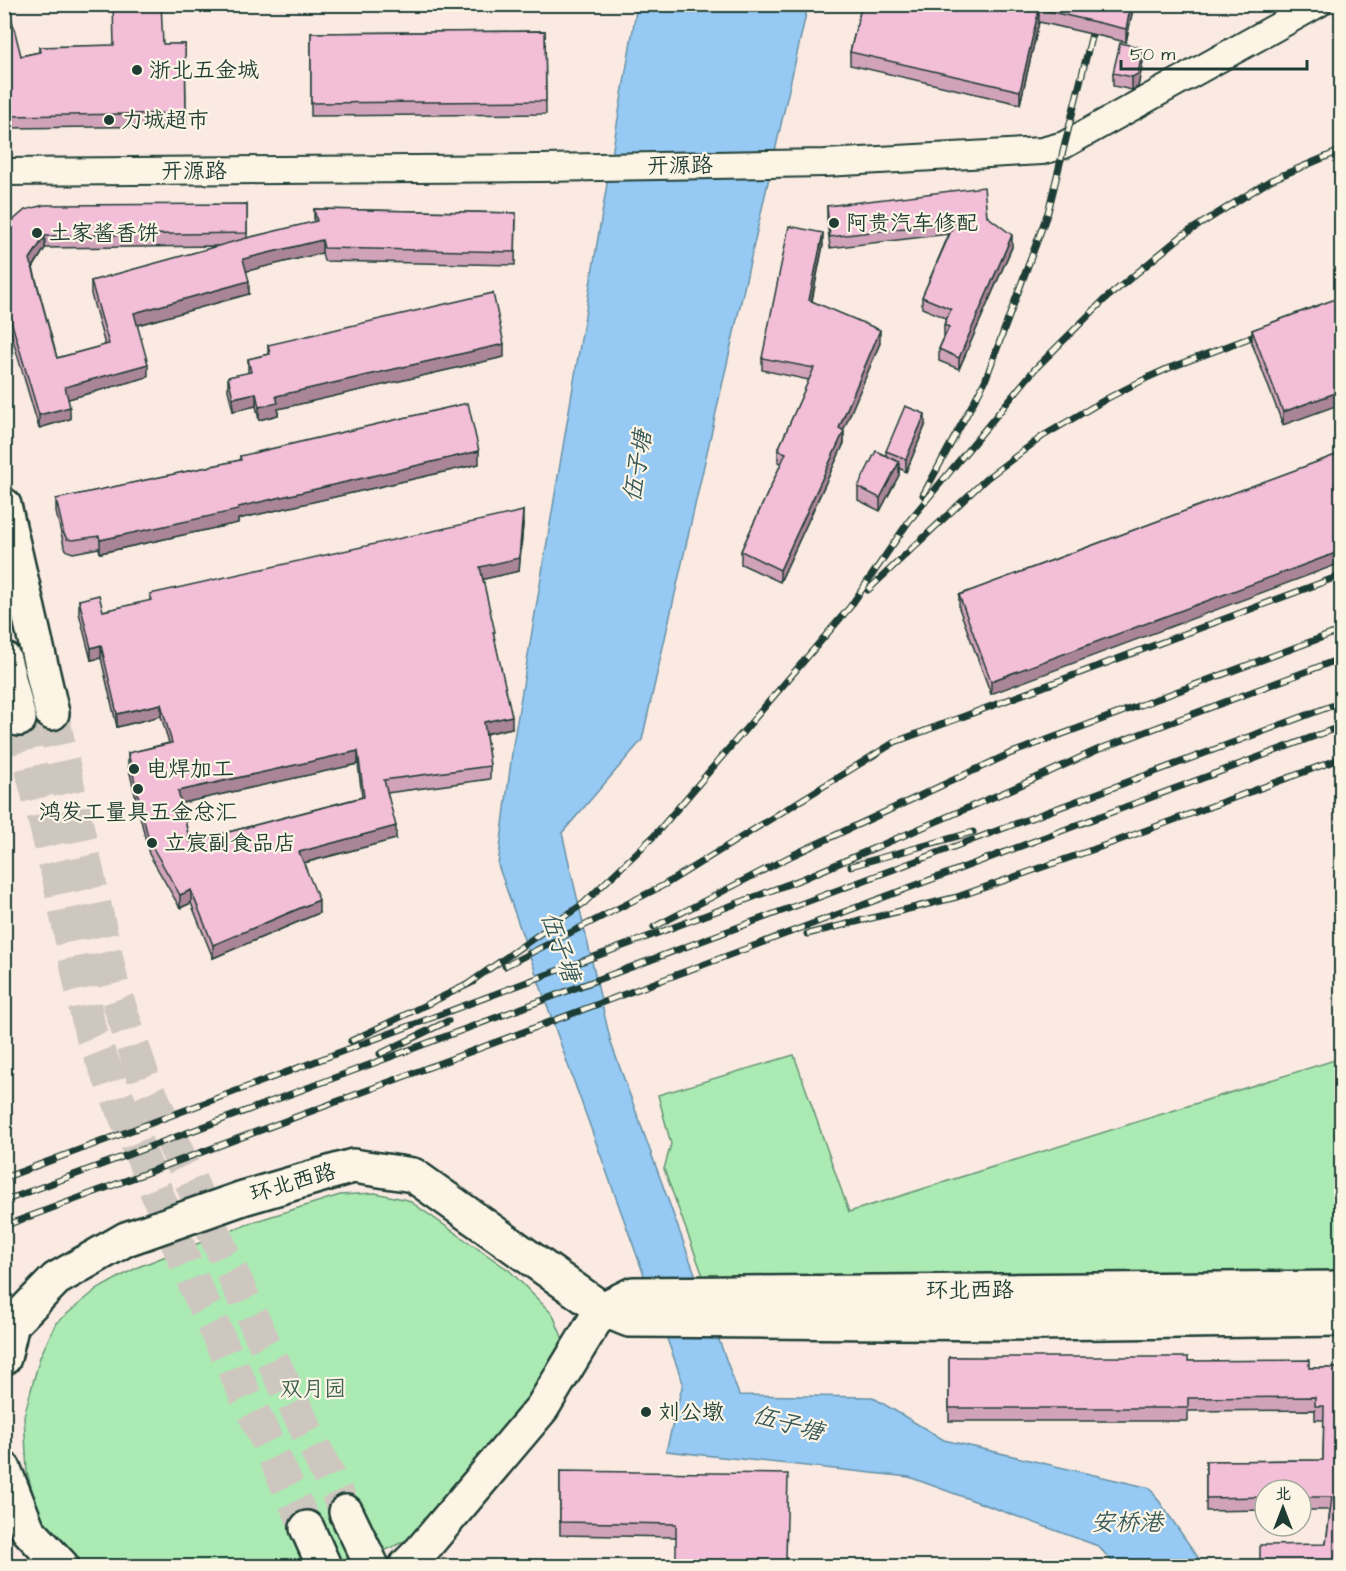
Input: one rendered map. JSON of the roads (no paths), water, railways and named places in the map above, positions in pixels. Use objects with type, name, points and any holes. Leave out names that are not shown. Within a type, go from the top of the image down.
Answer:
[{"type":"street","name":"开源路","points":[[4,172],[542,168],[825,163],[1042,151],[1064,145],[1318,4]]},
{"type":"street","points":[[4,506],[52,713]]},
{"type":"street","points":[[4,659],[19,719]]},
{"type":"street","name":"环北西路","points":[[4,1358],[12,1324],[56,1279],[126,1239],[243,1198],[352,1166],[413,1175],[621,1308],[1341,1288]]},
{"type":"street","name":"环北西路","points":[[732,1306],[1034,1323],[1341,1319]]},
{"type":"street","points":[[406,1566],[542,1408],[621,1308]]},
{"type":"street","points":[[4,1469],[28,1530],[62,1566]]},
{"type":"street","points":[[346,1512],[372,1566]]},
{"type":"street","points":[[306,1528],[324,1566]]},
{"type":"water","points":[[637,5],[808,5],[642,740],[562,833],[611,1043],[739,1395],[872,1397],[944,1440],[1150,1488],[1204,1566],[1116,1566],[1098,1546],[909,1477],[666,1451],[683,1383],[498,865],[513,745]]},
{"type":"tunnel","points":[[52,713],[113,986],[144,1079],[261,1336],[346,1512]]},
{"type":"tunnel","points":[[19,719],[59,880],[90,1031],[196,1288],[307,1528]]},
{"type":"railway","points":[[923,495],[985,381],[1048,212],[1092,34]]},
{"type":"railway","points":[[465,986],[584,903],[654,836],[850,607],[909,521],[1035,369],[1104,300],[1183,235],[1271,180],[1342,150]]},
{"type":"railway","points":[[868,590],[987,478],[1043,436],[1149,377],[1268,331]]},
{"type":"railway","points":[[505,966],[664,885],[895,742],[1342,575]]},
{"type":"railway","points":[[654,927],[793,855],[1009,754],[1342,630]]},
{"type":"railway","points":[[4,1178],[802,879],[1097,750],[1342,658]]},
{"type":"railway","points":[[4,1201],[1342,702]]},
{"type":"railway","points":[[4,1226],[1342,726]]},
{"type":"railway","points":[[807,934],[957,897],[1342,758]]},
{"type":"railway","points":[[851,866],[973,832]]},
{"type":"railway","points":[[351,1041],[473,982]]},
{"type":"railway","points":[[380,1054],[448,1021]]},
{"type":"place","name":"浙北五金城","points":[[137,70]]},
{"type":"place","name":"力城超市","points":[[109,120]]},
{"type":"place","name":"阿贵汽车修配","points":[[834,223]]},
{"type":"place","name":"土家酱香饼","points":[[37,233]]},
{"type":"place","name":"电焊加工","points":[[134,769]]},
{"type":"place","name":"鸿发工量具五金总汇","points":[[138,789]]},
{"type":"place","name":"立宸副食品店","points":[[152,843]]},
{"type":"place","name":"刘公墩","points":[[646,1412]]},
{"type":"water label","name":"伍子塘","points":[[638,466]]},
{"type":"water label","name":"伍子塘","points":[[560,947]]},
{"type":"water label","name":"伍子塘","points":[[788,1424]]},
{"type":"water label","name":"安桥港","points":[[1127,1523]]},
{"type":"park label","name":"双月园","points":[[313,1389]]}]
